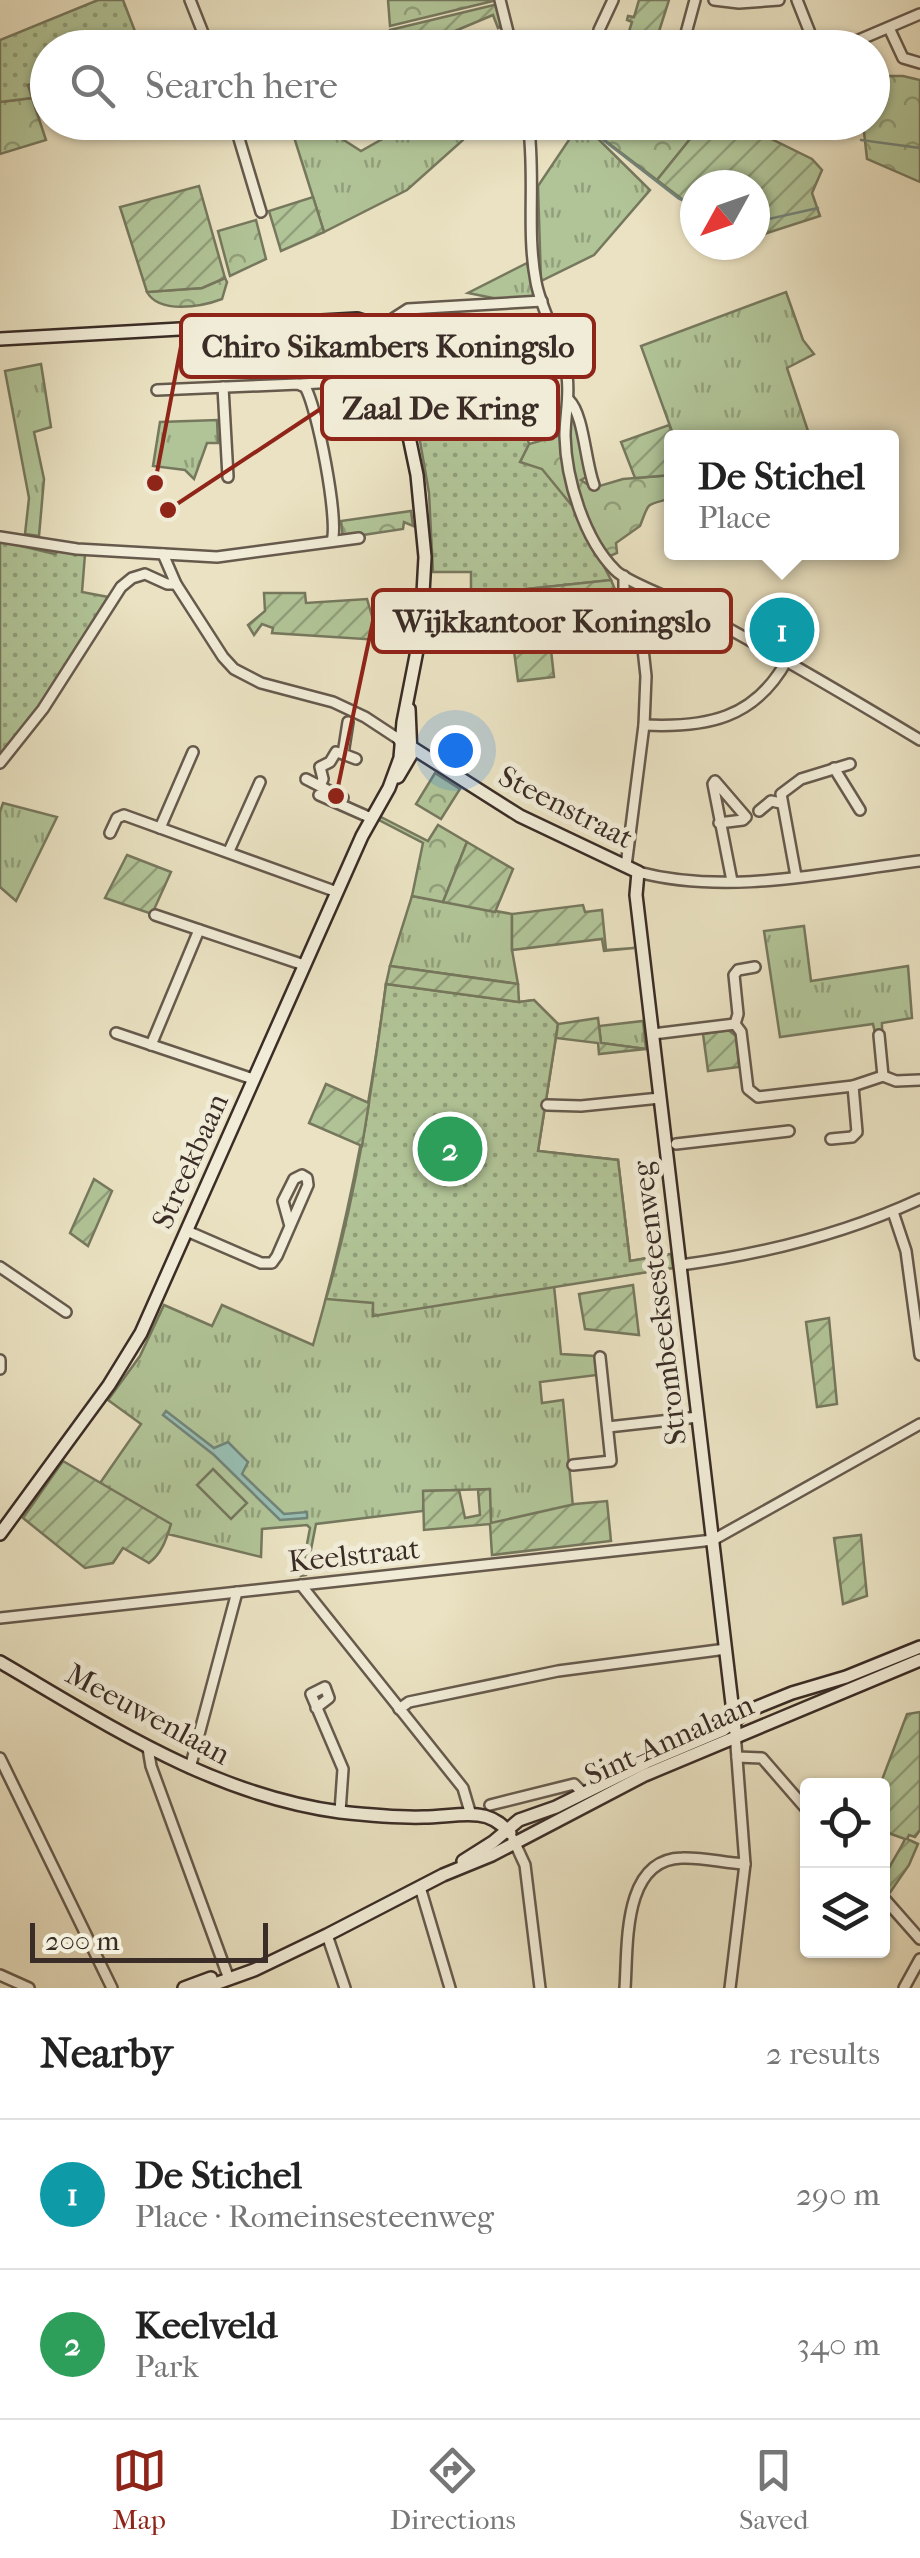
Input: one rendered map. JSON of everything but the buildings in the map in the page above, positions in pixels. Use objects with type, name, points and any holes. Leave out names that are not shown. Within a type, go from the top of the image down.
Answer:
[{"type":"street","points":[[190,0],[201,30]]},
{"type":"street","points":[[599,30],[614,0]]},
{"type":"street","points":[[687,30],[695,0]]},
{"type":"street","points":[[714,0],[779,0]]},
{"type":"street","points":[[797,0],[809,30]]},
{"type":"street","points":[[501,2],[508,30]]},
{"type":"street","points":[[884,30],[920,14]]},
{"type":"street","points":[[890,30],[902,58],[920,62]]},
{"type":"street","points":[[239,140],[261,212]]},
{"type":"street","points":[[529,140],[534,264],[542,301],[564,360],[569,400],[566,449],[583,515],[602,552],[624,576],[787,660],[920,740]]},
{"type":"street","points":[[0,339],[357,318],[370,322],[377,330],[408,309],[542,301]]},
{"type":"street","name":"Streekbaan","points":[[0,1534],[129,1355],[406,743],[408,704],[421,630],[424,531],[412,442],[377,330]]},
{"type":"street","points":[[157,390],[335,382]]},
{"type":"street","points":[[298,384],[308,390],[313,410],[330,495],[332,540]]},
{"type":"street","points":[[224,387],[228,477]]},
{"type":"street","points":[[569,400],[580,415],[585,460],[594,485]]},
{"type":"street","points":[[0,537],[68,548],[230,556],[359,538]]},
{"type":"street","name":"Steenstraat","points":[[163,554],[176,584],[223,657],[240,674],[334,702],[364,716],[536,825],[632,869],[680,879],[732,881],[920,861]]},
{"type":"street","points":[[0,763],[42,709],[121,587],[146,574],[166,584],[176,584]]},
{"type":"street","name":"Strombeeksesteenweg","points":[[624,576],[624,594],[646,663],[632,869],[734,1728]]},
{"type":"street","points":[[644,725],[688,726],[728,716],[766,690],[787,660]]},
{"type":"street","points":[[344,754],[348,722]]},
{"type":"street","points":[[160,828],[193,752]]},
{"type":"street","points":[[320,790],[324,779],[320,767],[336,752],[356,759]]},
{"type":"street","points":[[796,876],[782,792],[801,779],[850,764]]},
{"type":"street","points":[[834,768],[860,810]]},
{"type":"street","points":[[306,779],[371,818]]},
{"type":"street","points":[[720,823],[746,817],[714,781],[720,823],[732,881]]},
{"type":"street","points":[[229,851],[260,782]]},
{"type":"street","points":[[320,790],[343,798]]},
{"type":"street","points":[[759,812],[772,801],[781,803]]},
{"type":"street","points":[[110,832],[117,818],[124,815],[337,892]]},
{"type":"street","points":[[155,916],[304,965]]},
{"type":"street","points":[[151,1045],[199,930]]},
{"type":"street","points":[[734,1024],[738,1014],[734,976],[738,970],[755,967]]},
{"type":"street","points":[[653,1034],[734,1024]]},
{"type":"street","points":[[734,1024],[741,1032],[748,1089],[755,1096],[853,1086],[884,1076],[896,1081],[919,1078]]},
{"type":"street","points":[[116,1033],[254,1079]]},
{"type":"street","points":[[879,1035],[884,1076]]},
{"type":"street","points":[[831,1139],[856,1132],[853,1086]]},
{"type":"street","points":[[547,1105],[597,1105],[660,1098]]},
{"type":"street","name":"Strombeeksesteenweg","points":[[676,1144],[789,1132]]},
{"type":"street","points":[[187,1231],[268,1264],[276,1260],[308,1183],[302,1175],[294,1179],[283,1201],[290,1226]]},
{"type":"street","points":[[681,1265],[784,1246],[893,1212],[920,1199]]},
{"type":"street","points":[[893,1212],[906,1251],[920,1355]]},
{"type":"street","points":[[0,1267],[66,1312]]},
{"type":"street","points":[[600,1357],[611,1461]]},
{"type":"street","points":[[0,1360],[0,1370]]},
{"type":"street","points":[[608,1427],[698,1417]]},
{"type":"street","points":[[713,1540],[920,1424]]},
{"type":"street","points":[[573,1465],[626,1459]]},
{"type":"street","name":"Keelstraat","points":[[0,1618],[713,1540]]},
{"type":"street","points":[[301,1585],[463,1788],[471,1815]]},
{"type":"street","points":[[190,1768],[237,1592]]},
{"type":"street","name":"Sint-Annalaan","points":[[184,1988],[272,1960],[443,1875],[492,1855],[526,1816],[734,1728],[758,1706],[846,1678],[920,1647]]},
{"type":"street","points":[[400,1709],[409,1702],[521,1677],[726,1648]]},
{"type":"street","name":"Sint-Annalaan","points":[[510,1835],[644,1775],[734,1728],[920,1660]]},
{"type":"street","name":"Meeuwenlaan","points":[[0,1662],[148,1748],[261,1794],[340,1812],[392,1817],[488,1817],[510,1835]]},
{"type":"street","points":[[731,1694],[745,1704],[758,1706]]},
{"type":"street","points":[[316,1708],[344,1773],[340,1812]]},
{"type":"street","points":[[730,1988],[745,1864],[734,1728]]},
{"type":"street","points":[[148,1748],[228,1976]]},
{"type":"street","points":[[736,1757],[762,1758],[800,1802]]},
{"type":"street","points":[[0,1758],[112,1988]]},
{"type":"street","name":"Sint-Annalaan","points":[[490,1805],[574,1784],[583,1794]]},
{"type":"street","points":[[510,1835],[525,1865],[540,1988]]},
{"type":"street","points":[[624,1988],[632,1900],[640,1882],[662,1864],[679,1858],[745,1864]]},
{"type":"street","points":[[420,1887],[450,1988]]},
{"type":"street","points":[[890,1905],[920,1940]]},
{"type":"street","points":[[327,1935],[345,1988]]},
{"type":"street","points":[[904,1988],[920,1959]]},
{"type":"street","points":[[0,1975],[29,1988]]},
{"type":"street","name":"Sint-Annalaan","points":[[204,1988],[228,1976]]},
{"type":"green space","points":[[98,0],[123,0],[134,30],[30,30],[30,98],[0,102],[0,40]]},
{"type":"green space","points":[[388,0],[492,0],[493,1],[390,26]]},
{"type":"green space","points":[[639,0],[669,0],[659,30],[629,30],[632,22],[627,20],[628,16],[634,17]]},
{"type":"green space","points":[[498,4],[503,26],[498,28],[493,15],[457,30],[390,30]]},
{"type":"green space","points":[[890,76],[920,80],[920,182],[867,159],[865,140],[890,140]]},
{"type":"green space","points":[[30,98],[30,140],[46,140],[0,154],[0,102]]},
{"type":"green space","points":[[295,140],[344,140],[361,151],[381,140],[463,140],[407,190],[324,232]]},
{"type":"green space","points":[[569,140],[599,140],[650,190],[594,255],[541,281],[538,186]]},
{"type":"green space","points":[[604,140],[689,140],[657,180]]},
{"type":"green space","points":[[689,140],[773,140],[812,159],[822,170],[812,193],[820,216],[770,232],[770,170],[680,170],[680,198],[657,180]]},
{"type":"green space","points":[[199,186],[225,278],[202,288],[147,292],[120,207]]},
{"type":"green space","points":[[313,197],[324,232],[281,251],[269,211]]},
{"type":"green space","points":[[256,220],[266,259],[230,276],[218,231]]},
{"type":"green space","points":[[527,263],[534,294],[530,298],[498,299],[468,293]]},
{"type":"green space","points":[[225,278],[222,299],[203,304],[170,306],[147,292],[202,288]]},
{"type":"green space","points":[[786,292],[803,340],[814,354],[787,368],[808,430],[671,430],[641,346]]},
{"type":"green space","points":[[539,324],[551,353],[509,378],[412,395],[398,339],[410,325]]},
{"type":"green space","points":[[41,364],[51,427],[34,432],[44,479],[39,536],[25,534],[29,498],[5,371]]},
{"type":"green space","points":[[509,378],[529,444],[520,462],[542,469],[573,507],[611,580],[471,595],[471,572],[433,572],[429,493],[412,395]]},
{"type":"green space","points":[[570,406],[588,476],[581,480],[593,488],[623,479],[664,476],[664,500],[649,506],[640,526],[616,543],[617,553],[603,559],[529,466],[520,462],[529,444],[561,435]]},
{"type":"green space","points":[[217,420],[218,443],[207,443],[194,479],[185,470],[153,466],[160,422]]},
{"type":"green space","points":[[669,425],[671,430],[664,430],[664,476],[635,478],[621,442]]},
{"type":"green space","points":[[411,511],[413,526],[404,522],[403,529],[343,538],[341,521]]},
{"type":"green space","points":[[0,541],[55,554],[85,554],[82,592],[108,597],[48,698],[0,760]]},
{"type":"green space","points":[[611,580],[620,601],[603,604],[609,625],[549,632],[554,677],[518,681],[512,636],[470,642],[471,595]]},
{"type":"green space","points":[[264,593],[305,593],[306,603],[367,599],[379,640],[272,633],[273,628],[262,624],[254,635],[248,625],[265,611]]},
{"type":"green space","points":[[435,773],[460,789],[441,819],[416,804]]},
{"type":"green space","points":[[3,803],[57,817],[16,901],[0,887]]},
{"type":"green space","points":[[381,817],[428,841],[438,825],[467,842],[443,902],[412,896],[423,843],[379,820]]},
{"type":"green space","points":[[467,842],[513,869],[495,912],[443,902]]},
{"type":"green space","points":[[127,855],[171,872],[152,914],[105,898]]},
{"type":"green space","points":[[412,896],[512,914],[512,950],[518,984],[390,966]]},
{"type":"green space","points":[[583,905],[585,912],[602,910],[606,950],[634,948],[604,951],[602,939],[512,950],[512,914]]},
{"type":"green space","points":[[804,926],[811,981],[908,966],[912,1018],[882,1023],[882,1032],[875,1033],[873,1024],[780,1037],[764,931]]},
{"type":"green space","points":[[390,966],[518,984],[519,1002],[386,984]]},
{"type":"green space","points":[[386,984],[519,1002],[534,1000],[558,1024],[538,1151],[618,1160],[630,1261],[671,1254],[673,1268],[554,1286],[561,1354],[595,1356],[597,1375],[540,1382],[542,1403],[563,1400],[573,1507],[491,1524],[489,1489],[424,1491],[423,1511],[316,1524],[306,1575],[301,1576],[310,1528],[307,1525],[262,1529],[261,1557],[168,1534],[170,1524],[100,1483],[141,1424],[108,1400],[140,1356],[164,1305],[212,1326],[222,1305],[313,1345],[356,1167]]},
{"type":"green space","points":[[386,984],[519,1002],[534,1000],[558,1024],[538,1151],[618,1160],[630,1261],[671,1254],[673,1268],[373,1316],[373,1303],[326,1299],[354,1183]]},
{"type":"green space","points":[[598,1018],[601,1043],[646,1049],[599,1054],[598,1043],[556,1038],[558,1024]]},
{"type":"green space","points":[[643,1021],[646,1049],[601,1043],[599,1026]]},
{"type":"green space","points":[[728,1030],[736,1036],[739,1067],[708,1071],[703,1034]]},
{"type":"green space","points":[[326,1084],[369,1103],[362,1146],[309,1123]]},
{"type":"green space","points":[[94,1179],[112,1191],[88,1246],[70,1233]]},
{"type":"green space","points":[[633,1285],[639,1335],[585,1329],[579,1294]]},
{"type":"green space","points":[[829,1318],[837,1404],[817,1407],[806,1322]]},
{"type":"green space","points":[[63,1461],[171,1524],[163,1546],[149,1563],[123,1548],[113,1563],[85,1568],[23,1518]]},
{"type":"green space","points":[[213,1469],[247,1503],[231,1519],[197,1485]]},
{"type":"green space","points":[[490,1489],[491,1523],[575,1504],[607,1501],[611,1541],[492,1555],[490,1524],[424,1530],[423,1491],[459,1490],[465,1518],[480,1515],[478,1490]]},
{"type":"green space","points":[[861,1535],[867,1596],[843,1604],[834,1538]]},
{"type":"green space","points":[[920,1712],[920,1830],[907,1839],[918,1844],[890,1893],[890,1866],[905,1839],[890,1834],[890,1778],[883,1778],[907,1714]]},
{"type":"water","points":[[166,1411],[214,1448],[228,1442],[248,1462],[242,1474],[284,1514],[307,1512],[307,1518],[280,1520],[214,1455],[163,1415]]},
{"type":"waterway","points":[[603,140],[680,199]]},
{"type":"waterway","points":[[861,140],[920,148]]},
{"type":"waterway","points":[[770,219],[818,208]]},
{"type":"place","name":"Chiro Sikambers Koningslo","points":[[155,483]]},
{"type":"place","name":"Zaal De Kring","points":[[168,510]]},
{"type":"place","name":"De Stichel","points":[[782,630]]},
{"type":"place","name":"Wijkkantoor Koningslo","points":[[336,796]]},
{"type":"place","name":"Keelveld","points":[[450,1149]]}]
